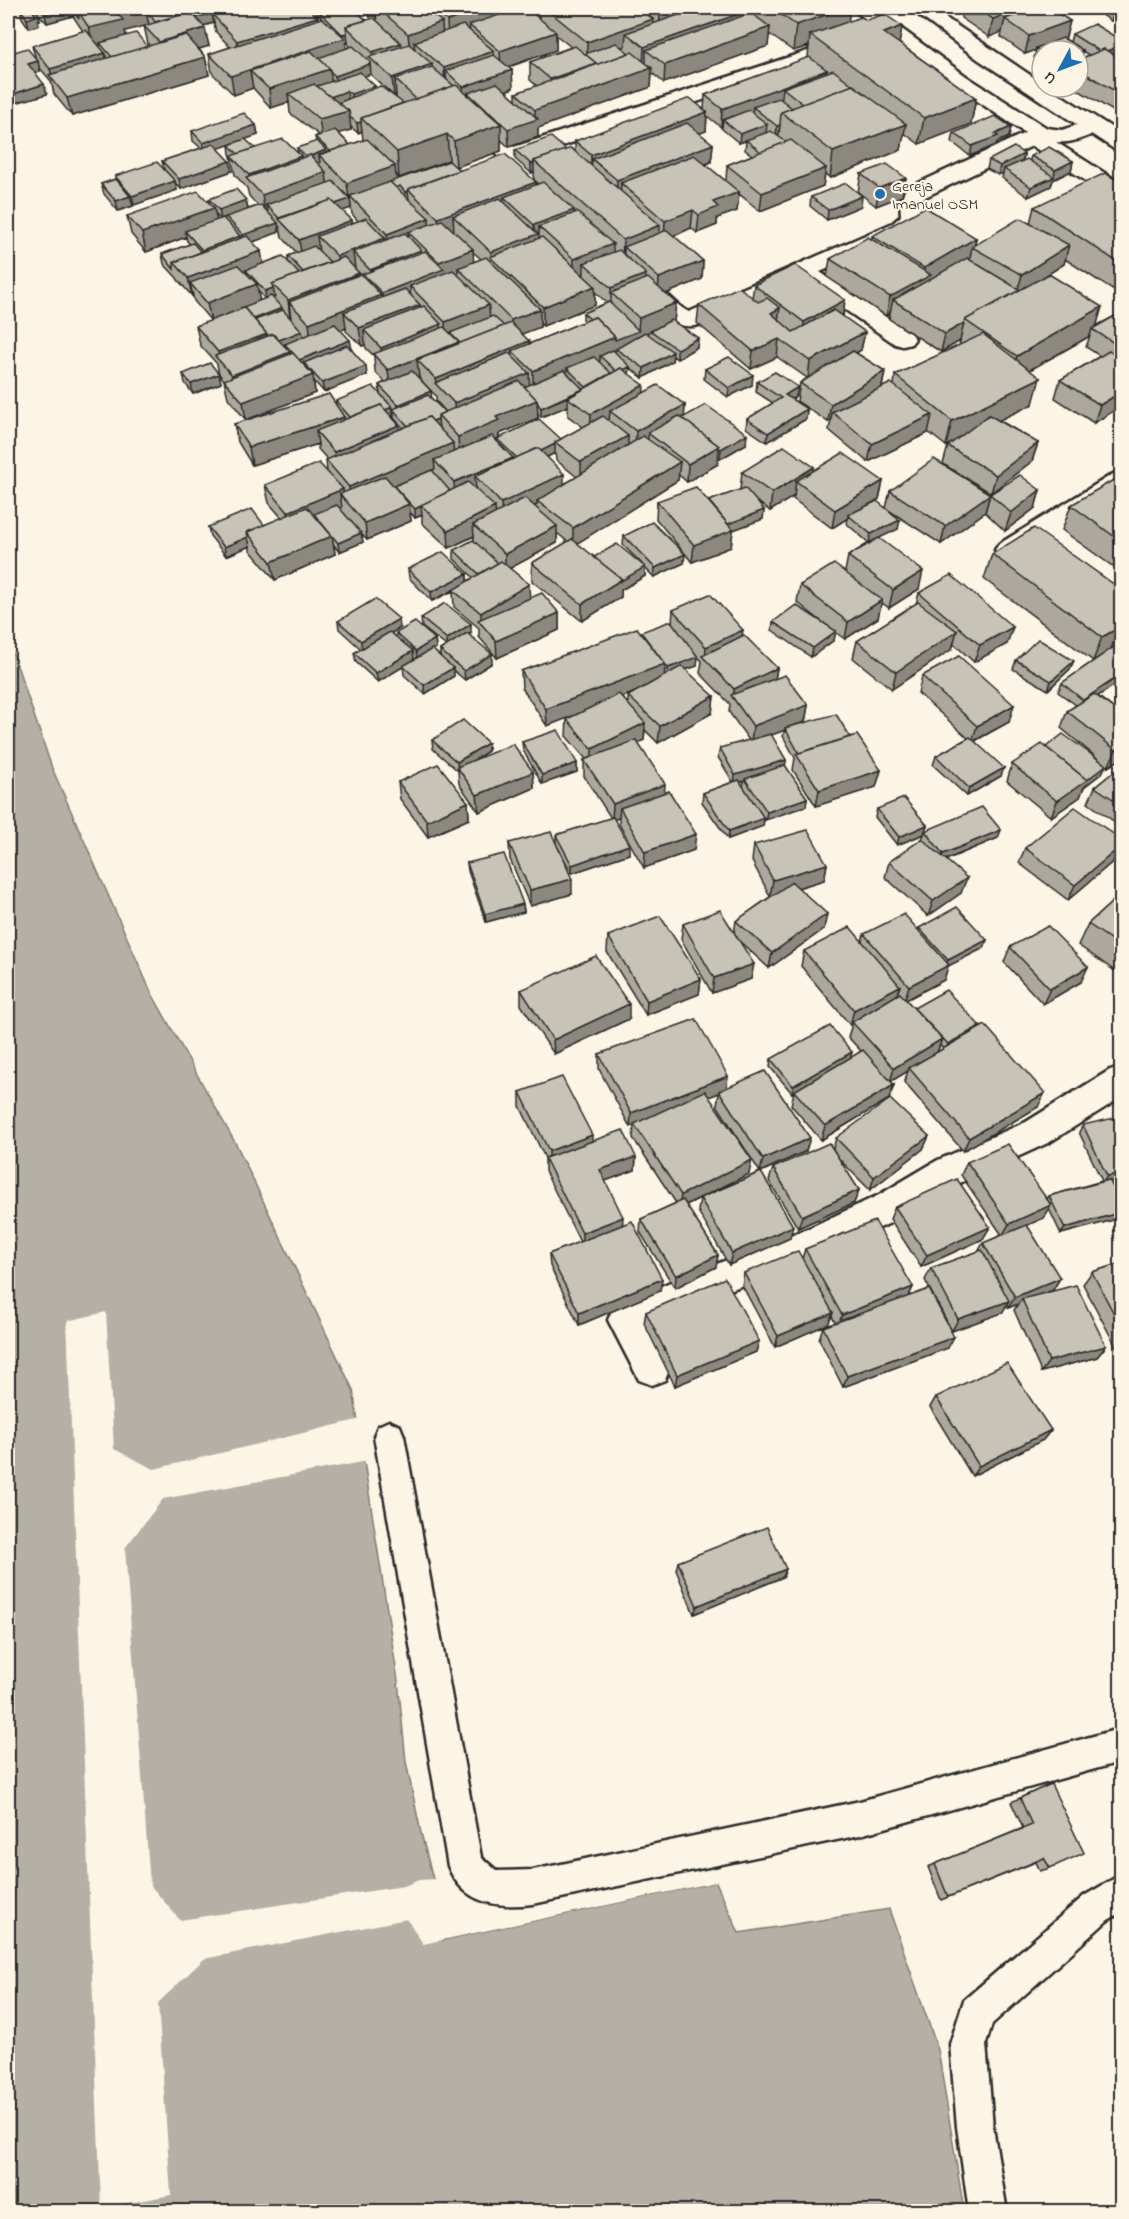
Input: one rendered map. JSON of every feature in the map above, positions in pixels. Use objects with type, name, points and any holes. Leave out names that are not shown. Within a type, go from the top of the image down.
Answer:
[{"type":"street","points":[[354,8],[414,58]]},
{"type":"street","points":[[861,8],[959,81],[1122,194]]},
{"type":"street","points":[[919,8],[986,56],[1122,144]]},
{"type":"street","points":[[500,159],[693,97],[887,27]]},
{"type":"street","points":[[458,103],[500,159],[588,234]]},
{"type":"street","points":[[629,272],[666,308],[686,321],[806,272],[901,228],[912,217],[911,200],[914,194],[1037,136],[1064,137],[1091,126]]},
{"type":"street","points":[[806,272],[903,339]]},
{"type":"street","points":[[1008,550],[1122,480]]},
{"type":"street","points":[[1046,527],[1122,585]]},
{"type":"street","points":[[652,1368],[626,1320],[680,1294],[823,1239],[891,1206],[950,1171],[1038,1132],[1122,1080]]},
{"type":"lane","points":[[389,1436],[465,1866],[481,1883],[500,1890],[533,1887],[860,1818],[1115,1747],[1122,1751]]},
{"type":"lane","points":[[988,2211],[975,2127],[968,2044],[977,2013],[1096,1908],[1122,1891]]},
{"type":"shaded area","points":[[8,639],[52,768],[151,992],[237,1146],[353,1390],[398,1681],[406,1762],[433,1879],[443,1940],[716,1882],[739,1933],[889,1909],[938,2050],[964,2211],[8,2211]]},
{"type":"pier","points":[[106,1312],[114,1449],[154,1469],[361,1419],[368,1461],[163,1499],[125,1548],[150,1885],[180,1920],[404,1886],[419,1880],[436,1879],[446,1937],[716,1879],[716,1882],[423,1944],[407,1919],[204,1959],[158,2003],[171,2195],[101,2208],[67,1321]]},
{"type":"building","points":[[20,8],[35,8],[37,10],[33,11],[36,16],[27,19]]},
{"type":"building","points":[[39,8],[66,8],[45,14]]},
{"type":"building","points":[[71,8],[94,8],[78,11],[79,19]]},
{"type":"building","points":[[94,8],[141,8],[117,13],[123,20],[89,28],[78,11]]},
{"type":"building","points":[[145,8],[173,8],[179,15],[155,22]]},
{"type":"building","points":[[189,8],[226,8],[228,9],[196,17]]},
{"type":"building","points":[[234,8],[308,8],[317,17],[237,41],[212,14]]},
{"type":"building","points":[[313,8],[330,8],[317,11]]},
{"type":"building","points":[[337,8],[353,8],[366,20],[346,26],[347,33],[342,34],[320,12]]},
{"type":"building","points":[[378,8],[424,8],[442,22],[408,34]]},
{"type":"building","points":[[431,8],[487,8],[447,21]]},
{"type":"building","points":[[526,8],[556,32],[500,51],[469,25]]},
{"type":"building","points":[[545,8],[638,8],[653,19],[587,42]]},
{"type":"building","points":[[655,8],[673,8],[660,12]]},
{"type":"building","points":[[699,8],[747,8],[750,10],[644,47],[626,33]]},
{"type":"building","points":[[772,8],[846,8],[796,25]]},
{"type":"building","points":[[976,8],[1023,8],[993,19]]},
{"type":"building","points":[[1038,8],[1050,8],[1070,21],[1029,36],[1005,19]]},
{"type":"building","points":[[1108,8],[1122,8],[1122,9],[1114,12]]},
{"type":"building","points":[[191,12],[205,28],[159,42],[144,26]]},
{"type":"building","points":[[751,13],[770,27],[665,65],[646,50]]},
{"type":"building","points":[[884,14],[902,26],[884,33],[976,98],[924,118],[810,35],[861,17],[867,20]]},
{"type":"building","points":[[322,18],[345,38],[231,76],[209,54]]},
{"type":"building","points":[[374,18],[401,43],[372,52],[346,26]]},
{"type":"building","points":[[1094,24],[1122,41],[1122,45],[1107,51],[1104,49],[1099,51],[1090,45],[1090,39],[1080,39],[1072,34]]},
{"type":"building","points":[[463,25],[494,51],[444,68],[414,42]]},
{"type":"building","points":[[86,30],[105,53],[50,69],[32,46]]},
{"type":"building","points":[[136,33],[148,47],[112,57],[100,43]]},
{"type":"building","points":[[186,35],[205,57],[67,98],[49,75]]},
{"type":"building","points":[[616,43],[629,53],[596,65],[585,54]]},
{"type":"building","points":[[409,44],[432,64],[392,78],[369,57]]},
{"type":"building","points":[[353,46],[370,64],[335,76],[318,58]]},
{"type":"building","points":[[575,46],[596,63],[550,79],[530,62]]},
{"type":"building","points":[[27,48],[38,61],[28,64],[44,84],[13,94],[8,87],[8,54]]},
{"type":"building","points":[[1104,49],[1122,59],[1122,91],[1118,93],[1090,76],[1090,55]]},
{"type":"building","points":[[311,51],[330,69],[269,89],[250,71]]},
{"type":"building","points":[[632,52],[652,68],[535,110],[516,93]]},
{"type":"building","points":[[494,55],[512,70],[463,87],[446,71]]},
{"type":"building","points":[[809,57],[827,70],[722,109],[705,95]]},
{"type":"building","points":[[432,67],[454,86],[416,99],[395,79]]},
{"type":"building","points":[[833,70],[853,85],[803,104],[783,88]]},
{"type":"building","points":[[360,72],[375,86],[351,94],[347,91],[330,97],[317,86]]},
{"type":"building","points":[[497,83],[538,119],[508,129],[468,93]]},
{"type":"building","points":[[314,84],[349,111],[319,119],[288,94]]},
{"type":"building","points":[[456,85],[501,124],[454,141],[447,134],[397,152],[361,118]]},
{"type":"building","points":[[853,85],[906,124],[833,152],[781,112]]},
{"type":"building","points":[[380,86],[403,103],[361,118],[361,122],[357,123],[350,117],[349,111],[338,103]]},
{"type":"building","points":[[690,98],[707,112],[591,155],[575,141]]},
{"type":"building","points":[[779,98],[792,108],[781,112],[780,125],[777,126],[753,107]]},
{"type":"building","points":[[749,110],[767,124],[740,134],[723,120]]},
{"type":"building","points":[[244,113],[256,125],[203,143],[192,131]]},
{"type":"building","points":[[995,116],[1011,127],[995,134],[998,136],[972,146],[954,133]]},
{"type":"building","points":[[687,123],[713,144],[617,180],[592,159]]},
{"type":"building","points":[[335,130],[350,145],[330,151],[315,137]]},
{"type":"building","points":[[771,131],[786,142],[761,152],[746,140]]},
{"type":"building","points":[[551,137],[566,150],[531,164],[515,150]]},
{"type":"building","points":[[245,139],[255,148],[238,154],[229,145]]},
{"type":"building","points":[[283,139],[301,156],[249,175],[231,156]]},
{"type":"building","points":[[367,139],[395,166],[347,183],[319,155]]},
{"type":"building","points":[[791,140],[826,168],[762,193],[727,165]]},
{"type":"building","points":[[317,141],[326,150],[306,157],[297,148]]},
{"type":"building","points":[[214,144],[230,161],[179,179],[162,161]]},
{"type":"building","points":[[1014,147],[1024,154],[1000,166],[989,160]]},
{"type":"building","points":[[1049,147],[1073,161],[1055,170],[1031,156]]},
{"type":"building","points":[[571,148],[660,225],[623,240],[534,161]]},
{"type":"building","points":[[505,154],[536,182],[438,218],[408,189]]},
{"type":"building","points":[[310,155],[326,172],[262,195],[246,178]]},
{"type":"building","points":[[694,155],[739,192],[713,202],[718,207],[699,215],[693,210],[665,221],[621,183]]},
{"type":"building","points":[[1027,159],[1054,177],[1031,187],[1004,169]]},
{"type":"building","points":[[449,161],[459,170],[408,189],[408,191],[405,192],[400,186],[396,188],[390,182]]},
{"type":"building","points":[[157,162],[175,181],[132,196],[115,176]]},
{"type":"building","points":[[887,164],[906,178],[879,188],[861,174]]},
{"type":"building","points":[[1105,173],[1122,183],[1122,265],[1034,207]]},
{"type":"building","points":[[116,179],[130,196],[116,201],[101,184]]},
{"type":"building","points":[[333,181],[350,199],[335,204],[331,200],[279,218],[266,205]]},
{"type":"building","points":[[390,182],[429,218],[387,234],[350,196]]},
{"type":"building","points":[[543,182],[574,210],[534,225],[504,197]]},
{"type":"building","points":[[846,183],[862,196],[828,210],[811,197]]},
{"type":"building","points":[[236,189],[246,200],[219,210],[209,199]]},
{"type":"building","points":[[198,191],[214,208],[142,233],[127,216]]},
{"type":"building","points":[[500,198],[538,234],[491,252],[453,216]]},
{"type":"building","points":[[331,200],[352,220],[299,240],[279,219]]},
{"type":"building","points":[[261,205],[278,223],[243,235],[226,217]]},
{"type":"building","points":[[925,207],[976,238],[924,268],[872,236]]},
{"type":"building","points":[[577,212],[613,244],[574,259],[539,227]]},
{"type":"building","points":[[223,218],[240,236],[202,250],[185,231]]},
{"type":"building","points":[[366,218],[385,238],[337,256],[317,236]]},
{"type":"building","points":[[1020,218],[1069,245],[1022,275],[972,247]]},
{"type":"building","points":[[442,220],[473,249],[439,262],[408,232]]},
{"type":"building","points":[[667,230],[703,261],[659,278],[624,247]]},
{"type":"building","points":[[405,233],[421,250],[370,270],[353,252]]},
{"type":"building","points":[[247,236],[261,251],[188,278],[174,262]]},
{"type":"building","points":[[542,237],[595,286],[543,307],[490,257]]},
{"type":"building","points":[[868,237],[931,275],[890,297],[830,259]]},
{"type":"building","points":[[193,243],[201,252],[174,262],[174,269],[162,254]]},
{"type":"building","points":[[314,246],[330,262],[303,272],[288,256]]},
{"type":"building","points":[[619,250],[646,274],[611,288],[584,263]]},
{"type":"building","points":[[425,251],[444,269],[382,293],[363,274]]},
{"type":"building","points":[[283,256],[299,274],[272,284],[273,288],[265,291],[246,270]]},
{"type":"building","points":[[344,257],[359,273],[288,300],[272,284]]},
{"type":"building","points":[[486,257],[540,309],[511,320],[458,268]]},
{"type":"building","points":[[967,258],[1020,290],[965,320],[964,323],[945,334],[893,300]]},
{"type":"building","points":[[238,265],[257,284],[207,303],[190,283]]},
{"type":"building","points":[[795,265],[845,300],[804,322],[754,285]]},
{"type":"building","points":[[453,270],[489,305],[445,322],[410,286]]},
{"type":"building","points":[[361,274],[381,295],[309,323],[289,302]]},
{"type":"building","points":[[1049,274],[1102,307],[1017,356],[965,320]]},
{"type":"building","points":[[648,278],[676,303],[639,318],[611,293]]},
{"type":"building","points":[[739,287],[758,302],[767,298],[780,308],[771,313],[793,332],[834,310],[865,332],[810,361],[779,339],[753,351],[699,305]]},
{"type":"building","points":[[405,289],[420,305],[359,328],[344,312]]},
{"type":"building","points":[[271,296],[282,308],[254,319],[244,308],[241,308]]},
{"type":"building","points":[[609,302],[639,331],[615,340],[615,337],[595,317],[590,319],[583,313]]},
{"type":"building","points":[[424,306],[441,324],[381,348],[364,330]]},
{"type":"building","points":[[244,308],[267,334],[218,352],[196,326]]},
{"type":"building","points":[[283,310],[302,331],[279,340],[273,334],[268,336],[255,320]]},
{"type":"building","points":[[1122,312],[1122,348],[1092,329]]},
{"type":"building","points":[[493,316],[504,326],[459,344],[450,333]]},
{"type":"building","points":[[595,317],[615,337],[533,371],[512,351]]},
{"type":"building","points":[[671,320],[698,338],[677,349],[651,331]]},
{"type":"building","points":[[511,323],[529,341],[436,379],[417,360]]},
{"type":"building","points":[[335,324],[350,340],[299,360],[285,344]]},
{"type":"building","points":[[444,327],[459,342],[388,370],[373,354]]},
{"type":"building","points":[[645,332],[673,352],[644,368],[616,349]]},
{"type":"building","points":[[273,334],[290,352],[232,375],[215,356]]},
{"type":"building","points":[[983,334],[1040,378],[952,421],[895,375]]},
{"type":"building","points":[[347,345],[366,366],[322,383],[304,363]]},
{"type":"building","points":[[613,350],[630,367],[616,371],[600,356]]},
{"type":"building","points":[[853,351],[885,371],[831,404],[800,383]]},
{"type":"building","points":[[1109,351],[1122,359],[1122,392],[1100,405],[1060,380]]},
{"type":"building","points":[[293,353],[313,375],[243,402],[224,380]]},
{"type":"building","points":[[509,353],[529,373],[454,403],[435,383]]},
{"type":"building","points":[[594,357],[611,373],[586,387],[567,368]]},
{"type":"building","points":[[729,357],[753,375],[729,388],[705,369]]},
{"type":"building","points":[[210,363],[219,374],[191,384],[183,374]]},
{"type":"building","points":[[621,368],[644,385],[591,414],[568,398]]},
{"type":"building","points":[[564,370],[583,389],[541,408],[537,400],[524,387]]},
{"type":"building","points":[[412,371],[431,391],[398,405],[379,385]]},
{"type":"building","points":[[775,372],[798,387],[785,395],[807,409],[768,433],[747,419],[781,398],[757,382]]},
{"type":"building","points":[[519,381],[537,400],[496,417],[499,420],[458,437],[438,415]]},
{"type":"building","points":[[891,383],[932,415],[872,444],[832,412]]},
{"type":"building","points":[[658,385],[685,405],[636,431],[610,411]]},
{"type":"building","points":[[373,386],[392,407],[385,410],[381,405],[350,417],[336,401]]},
{"type":"building","points":[[329,394],[344,417],[249,447],[234,424]]},
{"type":"building","points":[[428,395],[445,412],[438,415],[438,419],[432,421],[429,417],[408,426],[393,409]]},
{"type":"building","points":[[381,405],[399,425],[334,452],[316,431]]},
{"type":"building","points":[[706,405],[747,434],[719,448],[682,418]]},
{"type":"building","points":[[989,415],[1038,443],[996,475],[948,446]]},
{"type":"building","points":[[603,416],[628,436],[581,462],[555,442]]},
{"type":"building","points":[[679,416],[719,446],[688,464],[648,433]]},
{"type":"building","points":[[429,417],[453,443],[349,487],[326,460]]},
{"type":"building","points":[[539,419],[561,439],[541,451],[538,448],[517,458],[497,439]]},
{"type":"building","points":[[492,436],[513,458],[454,482],[434,460]]},
{"type":"building","points":[[643,436],[680,462],[573,528],[537,501]]},
{"type":"building","points":[[784,446],[814,467],[772,493],[742,472]]},
{"type":"building","points":[[538,448],[564,474],[501,503],[475,476]]},
{"type":"building","points":[[843,453],[883,481],[835,510],[796,481]]},
{"type":"building","points":[[934,459],[990,494],[945,526],[890,491]]},
{"type":"building","points":[[319,463],[343,489],[288,512],[265,485]]},
{"type":"building","points":[[432,470],[450,491],[415,509],[394,486]]},
{"type":"building","points":[[1020,475],[1040,490],[1011,513],[990,494]]},
{"type":"building","points":[[1122,475],[1122,542],[1071,505]]},
{"type":"building","points":[[385,476],[409,504],[365,523],[340,494]]},
{"type":"building","points":[[468,482],[495,507],[448,531],[421,505]]},
{"type":"building","points":[[696,487],[733,530],[694,545],[657,501]]},
{"type":"building","points":[[745,488],[764,510],[728,524],[709,501]]},
{"type":"building","points":[[525,498],[557,526],[505,554],[473,525]]},
{"type":"building","points":[[877,501],[900,520],[871,534],[848,515]]},
{"type":"building","points":[[337,505],[361,533],[338,543],[314,514]]},
{"type":"building","points":[[307,507],[332,536],[271,562],[247,532]]},
{"type":"building","points":[[252,509],[264,525],[247,532],[248,537],[224,547],[208,527]]},
{"type":"building","points":[[652,522],[685,554],[655,568],[624,536]]},
{"type":"building","points":[[1034,528],[1122,590],[1122,628],[1102,637],[992,554]]},
{"type":"building","points":[[879,538],[923,571],[893,590],[848,556]]},
{"type":"building","points":[[572,539],[622,579],[582,604],[532,563]]},
{"type":"building","points":[[473,540],[498,563],[479,574],[454,550]]},
{"type":"building","points":[[617,544],[645,567],[621,581],[622,579],[594,557]]},
{"type":"building","points":[[443,552],[467,574],[431,592],[408,569]]},
{"type":"building","points":[[501,561],[529,584],[481,613],[453,590]]},
{"type":"building","points":[[834,564],[882,600],[848,622],[800,585]]},
{"type":"building","points":[[951,575],[1013,627],[980,645],[919,593]]},
{"type":"building","points":[[542,593],[559,613],[496,641],[478,620]]},
{"type":"building","points":[[710,594],[743,630],[706,647],[673,610]]},
{"type":"building","points":[[375,599],[399,619],[361,641],[338,621]]},
{"type":"building","points":[[918,602],[957,631],[896,672],[857,641]]},
{"type":"building","points":[[445,603],[471,624],[447,639],[421,618]]},
{"type":"building","points":[[796,605],[836,631],[813,648],[773,622]]},
{"type":"building","points":[[671,621],[698,657],[668,668],[641,632]]},
{"type":"building","points":[[415,622],[435,639],[416,651],[396,633]]},
{"type":"building","points":[[637,628],[665,664],[546,709],[521,671]]},
{"type":"building","points":[[390,632],[413,651],[376,673],[354,653]]},
{"type":"building","points":[[467,633],[492,654],[464,671],[440,650]]},
{"type":"building","points":[[744,635],[777,668],[734,689],[702,656]]},
{"type":"building","points":[[1038,639],[1074,661],[1051,681],[1016,660]]},
{"type":"building","points":[[1114,647],[1122,653],[1122,674],[1083,700],[1062,683]]},
{"type":"building","points":[[432,649],[453,668],[424,685],[403,666]]},
{"type":"building","points":[[959,656],[1014,705],[977,726],[922,676]]},
{"type":"building","points":[[682,666],[714,696],[660,726],[628,696]]},
{"type":"building","points":[[785,675],[808,705],[753,726],[731,695]]},
{"type":"building","points":[[619,694],[645,723],[592,749],[567,719]]},
{"type":"building","points":[[1094,694],[1122,715],[1122,746],[1116,750],[1067,711]]},
{"type":"building","points":[[836,714],[850,737],[799,753],[785,728]]},
{"type":"building","points":[[463,720],[488,743],[457,762],[432,740]]},
{"type":"building","points":[[558,730],[577,763],[542,775],[522,742]]},
{"type":"building","points":[[771,734],[786,760],[735,775],[720,748]]},
{"type":"building","points":[[1063,734],[1106,765],[1087,780],[1046,747]]},
{"type":"building","points":[[857,735],[881,770],[819,790],[796,754]]},
{"type":"building","points":[[970,737],[1004,768],[969,788],[936,756]]},
{"type":"building","points":[[636,740],[665,784],[613,804],[584,760]]},
{"type":"building","points":[[513,744],[533,772],[477,795],[457,767]]},
{"type":"building","points":[[1042,744],[1087,780],[1057,801],[1012,764]]},
{"type":"building","points":[[438,764],[468,802],[427,821],[398,782]]},
{"type":"building","points":[[785,765],[807,798],[767,812],[745,779]]},
{"type":"building","points":[[1122,765],[1122,805],[1095,787]]},
{"type":"building","points":[[739,780],[764,818],[729,831],[703,793]]},
{"type":"building","points":[[669,791],[696,834],[645,852],[620,808]]},
{"type":"building","points":[[904,798],[927,825],[899,837],[877,809]]},
{"type":"building","points":[[982,807],[1001,830],[943,854],[925,831]]},
{"type":"building","points":[[1075,807],[1122,840],[1122,845],[1075,885],[1025,848]]},
{"type":"building","points":[[613,817],[629,845],[572,865],[556,835]]},
{"type":"building","points":[[808,830],[827,864],[773,880],[754,845]]},
{"type":"building","points":[[551,832],[572,879],[530,890],[509,843]]},
{"type":"building","points":[[922,839],[967,878],[933,901],[889,862]]},
{"type":"building","points":[[504,854],[523,904],[485,914],[467,863]]},
{"type":"building","points":[[792,882],[827,914],[772,953],[736,921]]},
{"type":"building","points":[[1122,893],[1122,947],[1088,924]]},
{"type":"building","points":[[957,907],[987,940],[948,960],[919,928]]},
{"type":"building","points":[[720,910],[754,964],[714,978],[683,924]]},
{"type":"building","points":[[904,914],[949,965],[909,986],[864,934]]},
{"type":"building","points":[[660,916],[701,979],[647,1001],[608,936]]},
{"type":"building","points":[[1048,926],[1088,967],[1050,989],[1010,947]]},
{"type":"building","points":[[850,927],[900,986],[854,1010],[804,951]]},
{"type":"building","points":[[596,956],[629,1004],[553,1040],[521,990]]},
{"type":"building","points":[[946,990],[980,1026],[948,1044],[914,1008]]},
{"type":"building","points":[[900,993],[942,1039],[894,1068],[852,1022]]},
{"type":"building","points":[[696,1019],[728,1076],[631,1113],[599,1054]]},
{"type":"building","points":[[985,1025],[1045,1093],[969,1138],[909,1068]]},
{"type":"building","points":[[830,1026],[852,1052],[793,1086],[771,1059]]},
{"type":"building","points":[[863,1050],[894,1085],[825,1126],[794,1091]]},
{"type":"building","points":[[765,1071],[810,1138],[763,1159],[719,1091]]},
{"type":"building","points":[[562,1077],[592,1135],[549,1151],[520,1092]]},
{"type":"building","points":[[705,1091],[752,1160],[681,1195],[634,1124]]},
{"type":"building","points":[[890,1099],[929,1136],[874,1177],[836,1138]]},
{"type":"building","points":[[1114,1118],[1122,1134],[1122,1173],[1107,1176],[1083,1125]]},
{"type":"building","points":[[623,1130],[636,1157],[600,1170],[623,1217],[582,1233],[545,1158]]},
{"type":"building","points":[[829,1143],[859,1190],[802,1216],[773,1168]]},
{"type":"building","points":[[1008,1144],[1051,1205],[1009,1224],[967,1162]]},
{"type":"building","points":[[761,1172],[793,1226],[732,1253],[700,1198]]},
{"type":"building","points":[[957,1179],[990,1227],[927,1255],[895,1207]]},
{"type":"building","points":[[1109,1180],[1122,1204],[1122,1212],[1065,1228],[1049,1196]]},
{"type":"building","points":[[683,1200],[718,1255],[676,1276],[641,1219]]},
{"type":"building","points":[[632,1221],[662,1279],[579,1313],[549,1254]]},
{"type":"building","points":[[875,1221],[913,1287],[842,1315],[805,1249]]},
{"type":"building","points":[[1027,1225],[1060,1278],[1015,1297],[983,1243]]},
{"type":"building","points":[[982,1250],[1009,1301],[958,1319],[931,1268]]},
{"type":"building","points":[[798,1251],[833,1313],[778,1336],[744,1273]]},
{"type":"building","points":[[1122,1263],[1122,1329],[1092,1272]]},
{"type":"building","points":[[725,1278],[759,1341],[677,1375],[646,1312]]},
{"type":"building","points":[[1076,1285],[1106,1346],[1049,1361],[1022,1299]]},
{"type":"building","points":[[929,1289],[954,1337],[847,1376],[823,1327]]},
{"type":"building","points":[[1007,1363],[1051,1430],[979,1466],[936,1397]]},
{"type":"building","points":[[767,1527],[786,1569],[697,1606],[678,1562]]},
{"type":"building","points":[[1051,1784],[1084,1853],[1050,1868],[1044,1858],[948,1897],[935,1864],[1032,1825],[1020,1798]]},
{"type":"place","name":"Gereja Imanuel OSM","points":[[880,194]]}]
